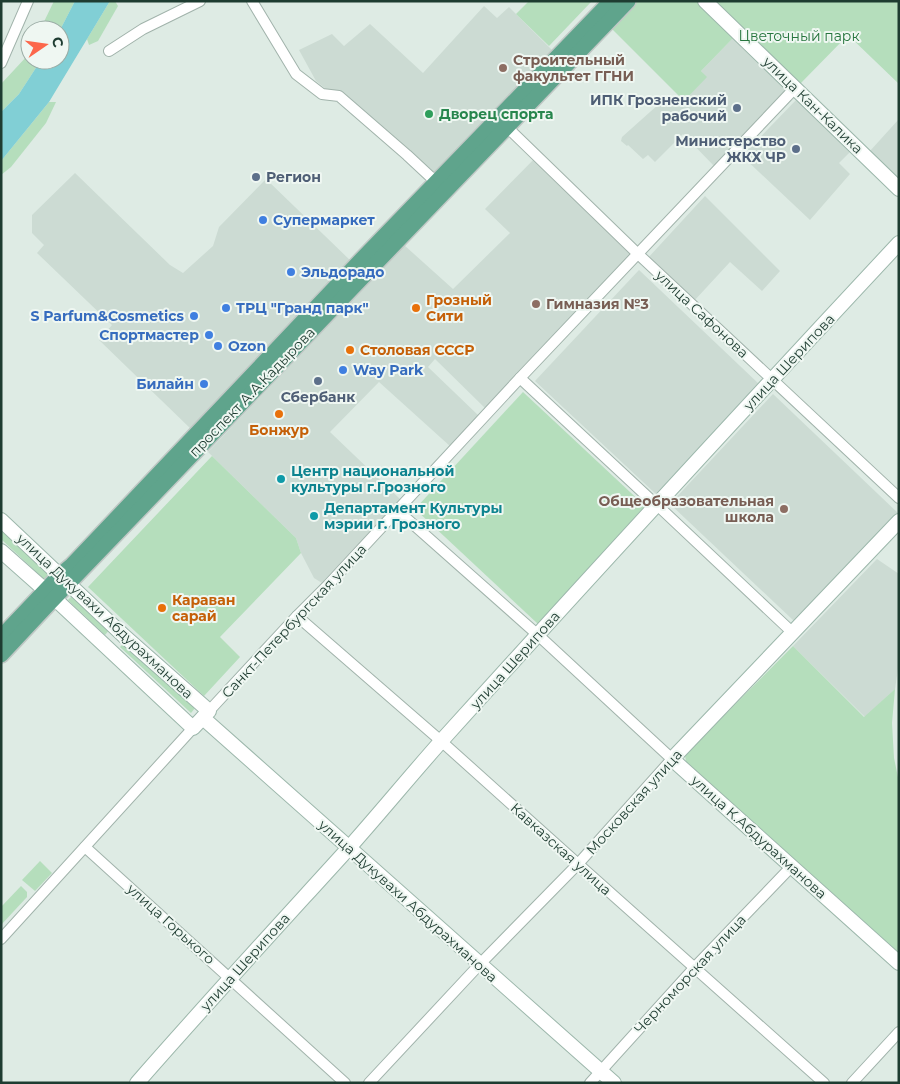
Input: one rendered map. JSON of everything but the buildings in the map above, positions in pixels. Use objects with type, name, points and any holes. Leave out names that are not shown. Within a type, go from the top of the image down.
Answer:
[{"type":"main road","name":"проспект А.А.Кадырова","points":[[65,579],[72,565],[436,182],[612,1]]},
{"type":"main road","name":"проспект А.А.Кадырова","points":[[1,637],[65,579],[628,1]]},
{"type":"main road","name":"проспект А.А.Кадырова","points":[[1,655],[50,594]]},
{"type":"street","points":[[1,63],[28,1]]},
{"type":"street","points":[[109,51],[143,29],[200,1]]},
{"type":"street","points":[[252,1],[296,74],[322,94],[339,96],[436,182]]},
{"type":"street","name":"улица Кан-Калика","points":[[705,1],[899,189]]},
{"type":"street","name":"Санкт-Петербургская улица","points":[[1,939],[297,616],[795,88]]},
{"type":"street","name":"улица Сафонова","points":[[507,127],[638,254],[899,498]]},
{"type":"street","name":"улица Шерипова","points":[[138,1083],[441,741],[538,635],[654,502],[899,243]]},
{"type":"street","points":[[520,378],[792,632]]},
{"type":"street","name":"улица К.Абдурахманова","points":[[398,510],[899,963]]},
{"type":"street","name":"улица Дукувахи Абдурахманова","points":[[1,520],[124,636],[202,719]]},
{"type":"street","name":"Московская улица","points":[[369,1083],[480,964],[578,864],[672,758],[899,521]]},
{"type":"street","name":"улица Дукувахи Абдурахманова","points":[[1,551],[110,651],[202,719],[614,1083]]},
{"type":"street","name":"Кавказская улица","points":[[297,616],[441,741],[824,1083]]},
{"type":"street","points":[[110,651],[124,636]]},
{"type":"street","name":"улица Горького","points":[[85,847],[345,1083]]},
{"type":"street","name":"Черноморская улица","points":[[590,1083],[695,967],[792,866]]},
{"type":"street","points":[[852,1083],[899,1032]]},
{"type":"shaded area","points":[[484,6],[497,18],[509,7],[554,52],[434,176],[316,81],[299,50],[332,34],[344,46],[370,24],[423,73]]},
{"type":"shaded area","points":[[734,37],[787,90],[715,167],[683,134],[655,162],[648,155],[643,159],[621,141],[622,137],[669,95],[678,105],[684,101],[706,77],[701,71]]},
{"type":"shaded area","points":[[797,99],[852,150],[839,163],[850,174],[810,220],[742,156]]},
{"type":"shaded area","points":[[899,119],[899,179],[870,151]]},
{"type":"shaded area","points":[[539,154],[636,249],[487,410],[435,359],[428,367],[479,416],[451,447],[379,382],[330,432],[400,499],[322,583],[314,578],[301,553],[296,538],[208,452],[404,245],[453,289],[510,233],[485,209]]},
{"type":"shaded area","points":[[75,173],[170,265],[183,273],[213,246],[219,227],[266,179],[353,263],[192,430],[99,340],[112,325],[37,253],[44,245],[32,233],[32,215]]},
{"type":"shaded area","points":[[705,196],[780,271],[762,291],[730,262],[694,301],[647,259]]},
{"type":"shaded area","points":[[639,270],[760,385],[657,495],[535,381]]},
{"type":"shaded area","name":"Общеобразовательная школа","points":[[773,394],[899,514],[794,621],[670,504]]},
{"type":"shaded area","points":[[877,559],[899,574],[899,662],[895,689],[865,717],[793,646]]},
{"type":"green space","points":[[54,1],[75,1],[65,20],[45,20]]},
{"type":"green space","points":[[110,1],[115,1],[118,6],[98,41],[89,45],[87,39]]},
{"type":"green space","points":[[529,1],[592,1],[549,46],[516,14]]},
{"type":"green space","points":[[635,1],[697,1],[734,37],[701,71],[707,77],[684,101],[610,27]]},
{"type":"green space","name":"Цветочный парк","points":[[714,1],[899,1],[899,84],[848,35],[799,85]]},
{"type":"green space","points":[[20,64],[20,70],[35,70],[19,94],[1,112],[1,84]]},
{"type":"green space","points":[[49,102],[56,102],[46,123],[11,167],[1,175],[1,161]]},
{"type":"green space","points":[[523,392],[645,506],[538,624],[415,509]]},
{"type":"green space","points":[[212,456],[296,538],[301,553],[220,637],[240,657],[204,696],[88,587]]},
{"type":"green space","points":[[1,527],[52,574],[46,581],[1,539]]},
{"type":"green space","points":[[73,595],[110,629],[105,635],[68,600]]},
{"type":"green space","points":[[125,642],[195,708],[191,713],[120,647]]},
{"type":"green space","points":[[793,646],[864,717],[895,689],[892,723],[894,758],[899,782],[899,953],[686,762],[685,755]]},
{"type":"green space","points":[[40,861],[52,873],[35,891],[22,880]]},
{"type":"green space","points":[[21,886],[27,892],[27,897],[1,925],[1,907]]},
{"type":"water","points":[[75,1],[110,1],[70,67],[70,20],[65,20]]},
{"type":"water","points":[[35,70],[68,70],[49,102],[1,161],[1,112],[19,94]]},
{"type":"place","name":"Строительный факультет ГГНИ","points":[[503,68]]},
{"type":"place","name":"ИПК Грозненский рабочий","points":[[737,108]]},
{"type":"place","name":"Дворец спорта","points":[[429,114]]},
{"type":"place","name":"Министерство ЖКХ ЧР","points":[[796,149]]},
{"type":"place","name":"Регион","points":[[256,177]]},
{"type":"place","name":"Супермаркет","points":[[263,220]]},
{"type":"place","name":"Эльдорадо","points":[[291,272]]},
{"type":"place","name":"Гимназия №3","points":[[536,304]]},
{"type":"place","name":"ТРЦ \"Гранд парк\"","points":[[226,308]]},
{"type":"place","name":"Грозный Сити","points":[[416,308]]},
{"type":"place","name":"S Parfum&Cosmetics","points":[[194,316]]},
{"type":"place","name":"Спортмастер","points":[[209,335]]},
{"type":"place","name":"Ozon","points":[[218,346]]},
{"type":"place","name":"Столовая СССР","points":[[350,350]]},
{"type":"place","name":"Way Park","points":[[343,370]]},
{"type":"place","name":"Сбербанк","points":[[318,381]]},
{"type":"place","name":"Билайн","points":[[204,384]]},
{"type":"place","name":"Бонжур","points":[[279,414]]},
{"type":"place","name":"Центр национальной культуры г.Грозного","points":[[281,479]]},
{"type":"place","name":"Общеобразовательная школа","points":[[784,509]]},
{"type":"place","name":"Департамент Культуры мэрии г. Грозного","points":[[314,516]]},
{"type":"place","name":"Караван сарай","points":[[162,608]]}]
